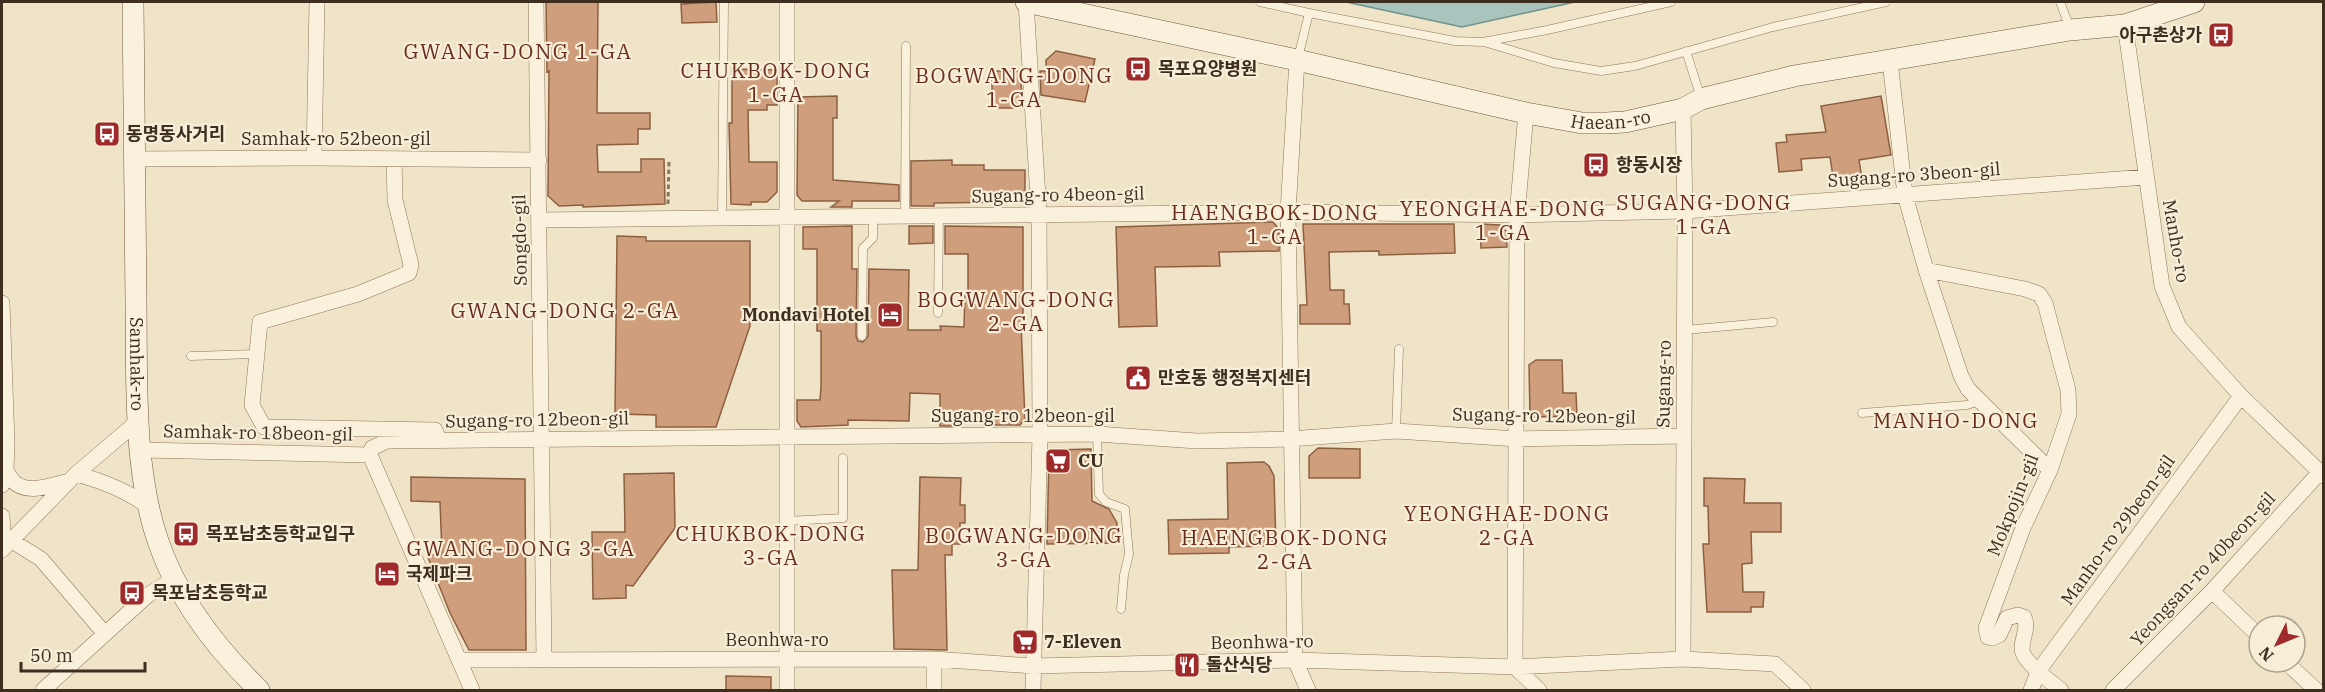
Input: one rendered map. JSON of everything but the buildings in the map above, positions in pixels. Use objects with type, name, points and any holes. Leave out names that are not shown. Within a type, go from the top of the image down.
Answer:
[{"type":"street","name":"Samhak-ro","points":[[133,2],[137,422],[149,507],[158,541],[174,579],[190,608],[234,666],[259,690]]},
{"type":"street","points":[[314,158],[317,2]]},
{"type":"street","name":"Songdo-gil","points":[[536,2],[544,659]]},
{"type":"street","points":[[787,2],[788,690]]},
{"type":"street","points":[[1026,2],[1039,214],[1040,435],[1034,690]]},
{"type":"street","name":"Haean-ro","points":[[1026,2],[1297,60],[1526,113],[1582,123],[1624,122],[1794,76],[2070,30],[2125,25],[2194,2]]},
{"type":"street","name":"Manho-ro","points":[[2125,25],[2162,286],[2179,327],[2241,396],[2322,474]]},
{"type":"street","points":[[1297,60],[1288,212],[1290,439],[1296,660],[1308,690]]},
{"type":"street","points":[[1890,61],[1905,195],[1926,270],[1961,376],[1968,388],[2050,470]]},
{"type":"street","name":"Sugang-ro","points":[[1683,659],[1685,211],[1692,104]]},
{"type":"street","points":[[1526,113],[1517,215],[1515,667],[1539,690]]},
{"type":"street","name":"Samhak-ro 52beon-gil","points":[[134,159],[539,160]]},
{"type":"street","points":[[394,159],[395,200],[411,265],[409,273],[358,294],[260,322],[252,405],[264,427],[435,430],[440,441]]},
{"type":"street","name":"Sugang-ro 3beon-gil","points":[[1685,211],[2146,177]]},
{"type":"street","name":"Sugang-ro 4beon-gil","points":[[539,220],[1288,212],[1517,215],[1685,211]]},
{"type":"street","name":"Mokpojin-gil","points":[[1926,270],[2025,289],[2039,294],[2045,303],[2058,348],[2070,402],[2069,414],[2050,470],[2023,528],[1986,627],[1988,637],[1992,638],[1999,635],[2007,618],[2018,615],[2024,617],[2027,624],[2022,650],[2025,659],[2039,670]]},
{"type":"street","points":[[2,303],[4,467],[2,485]]},
{"type":"street","name":"Manho-ro 29beon-gil","points":[[2031,690],[2039,670],[2241,396]]},
{"type":"street","points":[[6,546],[72,477],[137,422]]},
{"type":"street","name":"Sugang-ro 12beon-gil","points":[[370,455],[372,448],[387,441],[1096,434],[1197,441],[1290,439],[1395,431],[1517,439],[1683,436]]},
{"type":"street","name":"Samhak-ro 18beon-gil","points":[[141,450],[370,455],[471,690]]},
{"type":"street","points":[[4,467],[12,479],[25,488],[44,488],[72,477],[99,480],[131,494],[149,507]]},
{"type":"street","name":"Yeongsan-ro 40beon-gil","points":[[2113,690],[2212,591],[2322,474]]},
{"type":"street","points":[[2,516],[6,546]]},
{"type":"street","points":[[6,546],[41,558],[105,634]]},
{"type":"street","points":[[43,690],[147,596],[174,579]]},
{"type":"street","points":[[2212,591],[2247,625]]},
{"type":"street","points":[[934,659],[934,690]]},
{"type":"street","name":"Beonhwa-ro","points":[[459,660],[934,659],[1033,666],[1296,660],[1515,667],[1683,659],[1775,664],[1803,690]]},
{"type":"street","points":[[2039,670],[2061,690]]},
{"type":"street","points":[[2299,674],[2316,690]]},
{"type":"lane","points":[[722,218],[724,2]]},
{"type":"lane","points":[[1260,2],[1455,41],[1482,42],[1671,2]]},
{"type":"lane","points":[[1482,42],[1554,63],[1601,71],[1635,66],[1773,27],[1886,2]]},
{"type":"lane","points":[[2060,2],[2070,30]]},
{"type":"lane","points":[[1297,60],[1309,13]]},
{"type":"lane","points":[[905,216],[906,46]]},
{"type":"lane","points":[[1686,51],[1692,104]]},
{"type":"lane","points":[[938,313],[939,215]]},
{"type":"lane","points":[[862,336],[863,248],[873,238],[873,216]]},
{"type":"lane","points":[[1685,330],[1773,322]]},
{"type":"lane","points":[[1395,431],[1399,349]]},
{"type":"lane","points":[[190,356],[257,354]]},
{"type":"lane","points":[[1862,413],[1967,405],[1980,400]]},
{"type":"lane","points":[[1096,434],[1099,494],[1106,502],[1125,508],[1129,554],[1121,609]]},
{"type":"lane","points":[[787,521],[843,518],[843,458]]},
{"type":"path","points":[[668,218],[669,161]]},
{"type":"water","points":[[1346,2],[1575,2],[1462,27]]},
{"type":"place","name":"아구촌상가","points":[[2221,35]]},
{"type":"place","name":"목포요양병원","points":[[1138,69]]},
{"type":"place","name":"동명동사거리","points":[[107,134]]},
{"type":"place","name":"항동시장","points":[[1596,165]]},
{"type":"place","name":"Mondavi Hotel","points":[[890,315]]},
{"type":"place","name":"만호동 행정복지센터","points":[[1138,378]]},
{"type":"place","name":"CU","points":[[1058,461]]},
{"type":"place","name":"목포남초등학교입구","points":[[186,534]]},
{"type":"place","name":"국제파크","points":[[387,574]]},
{"type":"place","name":"목포남초등학교","points":[[132,593]]},
{"type":"place","name":"7-Eleven","points":[[1025,642]]},
{"type":"place","name":"돌산식당","points":[[1187,665]]},
{"type":"district","name":"GWANG-DONG 1-GA","points":[[518,52]]},
{"type":"district","name":"CHUKBOK-DONG 1-GA","points":[[776,83]]},
{"type":"district","name":"BOGWANG-DONG 1-GA","points":[[1014,88]]},
{"type":"district","name":"SUGANG-DONG 1-GA","points":[[1704,215]]},
{"type":"district","name":"YEONGHAE-DONG 1-GA","points":[[1503,221]]},
{"type":"district","name":"HAENGBOK-DONG 1-GA","points":[[1275,225]]},
{"type":"district","name":"GWANG-DONG 2-GA","points":[[565,311]]},
{"type":"district","name":"BOGWANG-DONG 2-GA","points":[[1016,312]]},
{"type":"district","name":"MANHO-DONG","points":[[1956,421]]},
{"type":"district","name":"YEONGHAE-DONG 2-GA","points":[[1507,526]]},
{"type":"district","name":"CHUKBOK-DONG 3-GA","points":[[771,546]]},
{"type":"district","name":"BOGWANG-DONG 3-GA","points":[[1024,548]]},
{"type":"district","name":"GWANG-DONG 3-GA","points":[[521,549]]},
{"type":"district","name":"HAENGBOK-DONG 2-GA","points":[[1285,550]]}]
